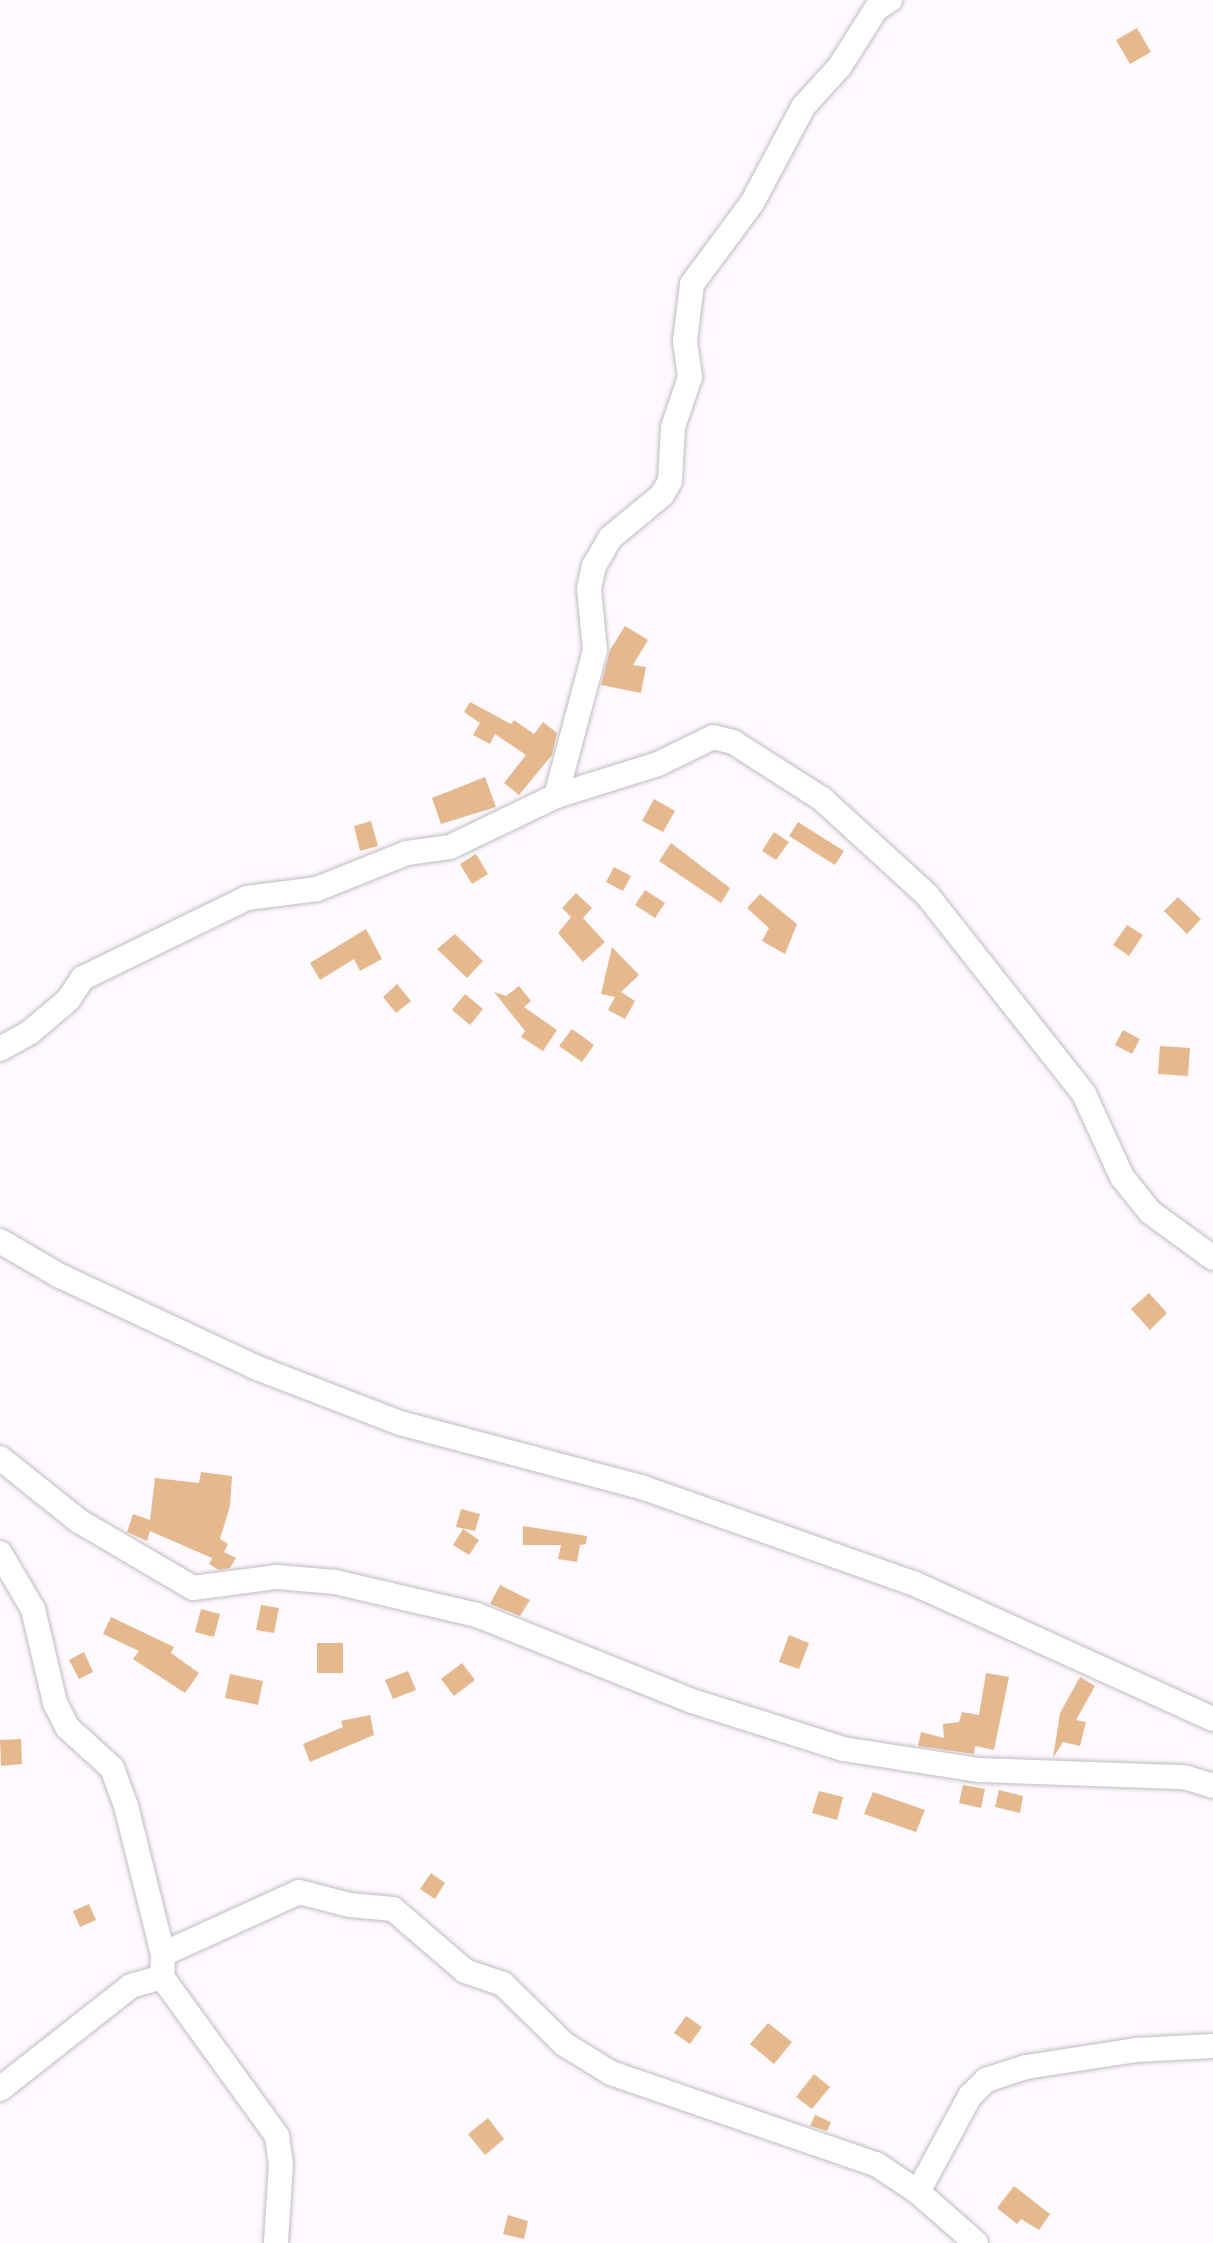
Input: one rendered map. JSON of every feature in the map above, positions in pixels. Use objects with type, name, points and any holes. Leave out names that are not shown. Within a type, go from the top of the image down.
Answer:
[{"type":"street","points":[[556,796],[595,650],[589,589],[594,566],[610,538],[662,495],[670,481],[673,427],[690,377],[685,341],[692,284],[752,203],[803,107],[840,66],[876,9],[890,0]]},
{"type":"street","points":[[0,1049],[29,1033],[68,1000],[83,978],[247,898],[317,889],[407,853],[450,847],[556,796],[658,764],[713,737],[733,742],[822,799],[926,895],[1084,1094],[1122,1177],[1150,1212],[1213,1258]]},
{"type":"street","points":[[0,1241],[60,1276],[255,1367],[400,1423],[644,1488],[913,1583],[1213,1719]]},
{"type":"street","points":[[0,1458],[79,1521],[194,1588],[277,1577],[335,1581],[477,1615],[692,1701],[843,1749],[979,1770],[1184,1777],[1213,1786]]},
{"type":"street","points":[[0,1553],[33,1609],[55,1703],[67,1727],[112,1768],[126,1805],[162,1965],[277,2136],[281,2163],[276,2243]]},
{"type":"street","points":[[0,2089],[131,1986],[162,1965],[299,1892],[350,1905],[393,1909],[465,1971],[503,1984],[564,2044],[611,2073],[867,2160],[918,2192],[976,2243]]},
{"type":"street","points":[[918,2192],[970,2096],[986,2080],[1026,2067],[1136,2050],[1213,2046]]},
{"type":"building","points":[[1137,28],[1151,52],[1130,64],[1116,40]]},
{"type":"building","points":[[625,626],[648,640],[633,665],[646,667],[641,693],[601,685],[610,650]]},
{"type":"building","points":[[470,702],[511,724],[514,720],[534,734],[543,722],[557,733],[552,755],[519,795],[504,783],[526,755],[495,734],[490,744],[473,735],[480,723],[464,712]]},
{"type":"building","points":[[485,777],[496,807],[441,824],[432,798]]},
{"type":"building","points":[[654,799],[675,811],[663,832],[642,821]]},
{"type":"building","points":[[371,821],[378,846],[360,851],[354,826]]},
{"type":"building","points":[[798,822],[844,851],[835,865],[789,836]]},
{"type":"building","points":[[774,832],[789,842],[776,860],[762,851]]},
{"type":"building","points":[[671,843],[730,888],[721,903],[659,861]]},
{"type":"building","points":[[476,854],[488,874],[472,884],[460,864]]},
{"type":"building","points":[[614,867],[631,876],[623,891],[606,882]]},
{"type":"building","points":[[645,890],[665,903],[655,918],[635,905]]},
{"type":"building","points":[[576,893],[592,908],[583,918],[605,942],[583,962],[558,933],[571,917],[562,908]]},
{"type":"building","points":[[760,894],[797,924],[785,954],[762,941],[769,928],[747,908]]},
{"type":"building","points":[[1178,897],[1201,919],[1187,934],[1164,911]]},
{"type":"building","points":[[1127,925],[1143,935],[1129,956],[1113,945]]},
{"type":"building","points":[[366,929],[382,959],[360,971],[354,959],[320,980],[310,963]]},
{"type":"building","points":[[455,934],[483,961],[467,978],[437,949]]},
{"type":"building","points":[[612,947],[639,975],[621,992],[635,1001],[625,1019],[608,1010],[615,997],[601,994]]},
{"type":"building","points":[[397,984],[411,1001],[396,1013],[383,997]]},
{"type":"building","points":[[519,986],[531,1001],[524,1007],[557,1030],[543,1051],[521,1037],[525,1031],[494,992],[506,996]]},
{"type":"building","points":[[465,994],[483,1009],[470,1025],[452,1010]]},
{"type":"building","points":[[572,1029],[594,1045],[582,1062],[559,1046]]},
{"type":"building","points":[[1123,1030],[1140,1039],[1132,1054],[1115,1045]]},
{"type":"building","points":[[1160,1046],[1190,1048],[1188,1076],[1158,1074]]},
{"type":"building","points":[[1149,1293],[1167,1313],[1150,1330],[1131,1309]]},
{"type":"building","points":[[201,1472],[232,1476],[230,1506],[220,1539],[228,1544],[224,1552],[236,1558],[230,1568],[219,1570],[209,1564],[212,1558],[150,1531],[147,1541],[127,1532],[133,1514],[150,1520],[155,1478],[199,1483]]},
{"type":"building","points":[[461,1509],[480,1514],[475,1531],[456,1527]]},
{"type":"building","points":[[523,1526],[587,1536],[586,1544],[580,1545],[577,1562],[558,1559],[561,1545],[523,1545]]},
{"type":"building","points":[[463,1529],[479,1540],[469,1555],[453,1545]]},
{"type":"building","points":[[500,1585],[530,1600],[520,1616],[490,1604]]},
{"type":"building","points":[[261,1605],[279,1608],[274,1633],[256,1630]]},
{"type":"building","points":[[201,1609],[220,1614],[214,1637],[195,1632]]},
{"type":"building","points":[[111,1617],[174,1647],[171,1653],[199,1673],[185,1693],[133,1659],[139,1651],[103,1634]]},
{"type":"building","points":[[789,1635],[809,1643],[799,1669],[779,1662]]},
{"type":"building","points":[[317,1643],[343,1643],[343,1673],[317,1673]]},
{"type":"building","points":[[84,1652],[93,1672],[79,1679],[69,1660]]},
{"type":"building","points":[[462,1663],[475,1680],[454,1696],[441,1679]]},
{"type":"building","points":[[408,1671],[416,1690],[393,1699],[385,1680]]},
{"type":"building","points":[[986,1673],[1009,1677],[994,1750],[975,1746],[974,1754],[918,1746],[921,1732],[944,1738],[943,1724],[959,1722],[962,1712],[979,1715]]},
{"type":"building","points":[[230,1674],[263,1681],[258,1705],[225,1698]]},
{"type":"building","points":[[1080,1677],[1095,1686],[1076,1720],[1086,1722],[1080,1746],[1063,1742],[1053,1758],[1060,1713]]},
{"type":"building","points":[[370,1715],[374,1735],[310,1762],[303,1744],[343,1727],[341,1721]]},
{"type":"building","points":[[21,1739],[22,1764],[1,1766],[0,1740]]},
{"type":"building","points":[[963,1785],[985,1789],[981,1808],[959,1803]]},
{"type":"building","points":[[999,1790],[1023,1796],[1020,1813],[995,1807]]},
{"type":"building","points":[[819,1791],[843,1797],[837,1820],[812,1813]]},
{"type":"building","points":[[873,1792],[925,1810],[916,1832],[864,1814]]},
{"type":"building","points":[[431,1873],[445,1883],[435,1899],[420,1889]]},
{"type":"building","points":[[89,1904],[96,1920],[80,1927],[73,1911]]},
{"type":"building","points":[[686,2016],[702,2027],[690,2044],[674,2033]]},
{"type":"building","points":[[768,2023],[792,2042],[774,2064],[750,2044]]},
{"type":"building","points":[[814,2074],[830,2087],[812,2109],[796,2097]]},
{"type":"building","points":[[815,2115],[831,2122],[827,2131],[810,2126]]},
{"type":"building","points":[[488,2118],[504,2139],[485,2155],[468,2134]]},
{"type":"building","points":[[1014,2186],[1050,2214],[1039,2230],[1021,2219],[1017,2224],[997,2208]]},
{"type":"building","points":[[508,2215],[528,2221],[524,2239],[503,2234]]}]
